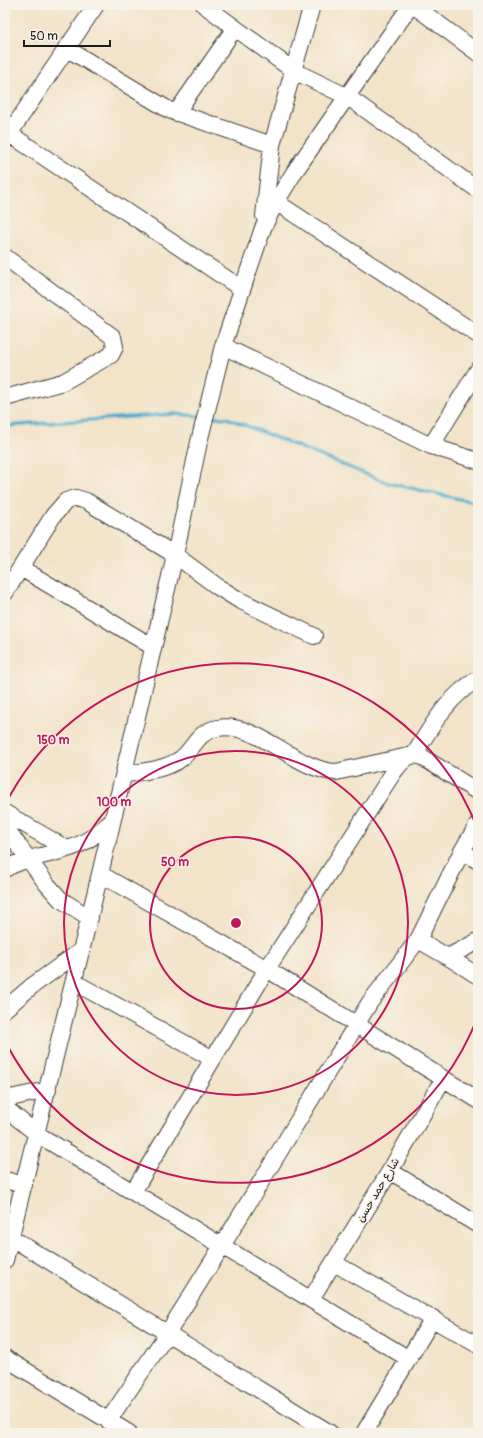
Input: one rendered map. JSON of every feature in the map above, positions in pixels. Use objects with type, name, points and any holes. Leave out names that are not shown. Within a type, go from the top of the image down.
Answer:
[{"type":"street","points":[[96,5],[6,135],[242,289]]},
{"type":"street","points":[[204,5],[294,71],[348,97],[478,190]]},
{"type":"street","points":[[263,228],[272,145],[312,5]]},
{"type":"street","points":[[5,1260],[48,1090],[124,775],[211,393],[223,346],[263,228],[276,202],[295,171],[412,5],[478,53]]},
{"type":"street","points":[[176,113],[236,28]]},
{"type":"street","points":[[66,48],[158,104],[176,113],[272,145]]},
{"type":"street","points":[[276,202],[478,335]]},
{"type":"street","points":[[5,257],[113,337],[115,347],[111,355],[63,382],[8,395]]},
{"type":"street","points":[[223,346],[431,446],[478,461]]},
{"type":"street","points":[[431,446],[478,370]]},
{"type":"street","points":[[5,593],[53,516],[66,500],[76,498],[86,501],[175,555],[238,600],[314,636]]},
{"type":"street","points":[[21,568],[153,647]]},
{"type":"street","points":[[133,1192],[267,969],[393,773],[411,755],[433,722],[463,689],[478,679]]},
{"type":"street","points":[[124,775],[171,765],[181,759],[204,733],[218,728],[235,728],[249,731],[298,759],[328,772],[336,772],[411,755],[422,757],[478,792]]},
{"type":"street","points":[[5,813],[67,849]]},
{"type":"street","points":[[5,869],[17,863],[78,846],[90,840],[112,821]]},
{"type":"street","points":[[108,1421],[222,1246],[370,1002],[418,940],[462,851],[478,824]]},
{"type":"street","points":[[5,827],[46,883],[60,899],[90,918]]},
{"type":"street","points":[[462,851],[478,861]]},
{"type":"street","points":[[100,874],[267,969],[478,1100]]},
{"type":"street","points":[[418,940],[478,976]]},
{"type":"street","points":[[448,957],[478,941]]},
{"type":"street","points":[[5,1009],[27,990],[82,950]]},
{"type":"street","points":[[74,982],[213,1059]]},
{"type":"street","points":[[5,996],[27,990]]},
{"type":"street","name":"شارع حمد حسن","points":[[311,1299],[390,1171],[443,1079]]},
{"type":"street","points":[[5,1099],[48,1090]]},
{"type":"street","points":[[5,1108],[37,1134],[409,1359]]},
{"type":"street","points":[[390,1171],[478,1225]]},
{"type":"street","points":[[5,1180],[24,1185]]},
{"type":"street","points":[[10,1237],[166,1334],[330,1433]]},
{"type":"street","points":[[334,1263],[478,1345]]},
{"type":"street","points":[[364,1433],[433,1318]]},
{"type":"street","points":[[5,1358],[129,1433]]},
{"type":"waterway","points":[[5,426],[174,414],[201,416]]},
{"type":"waterway","points":[[210,417],[227,418],[388,483],[478,503]]}]
